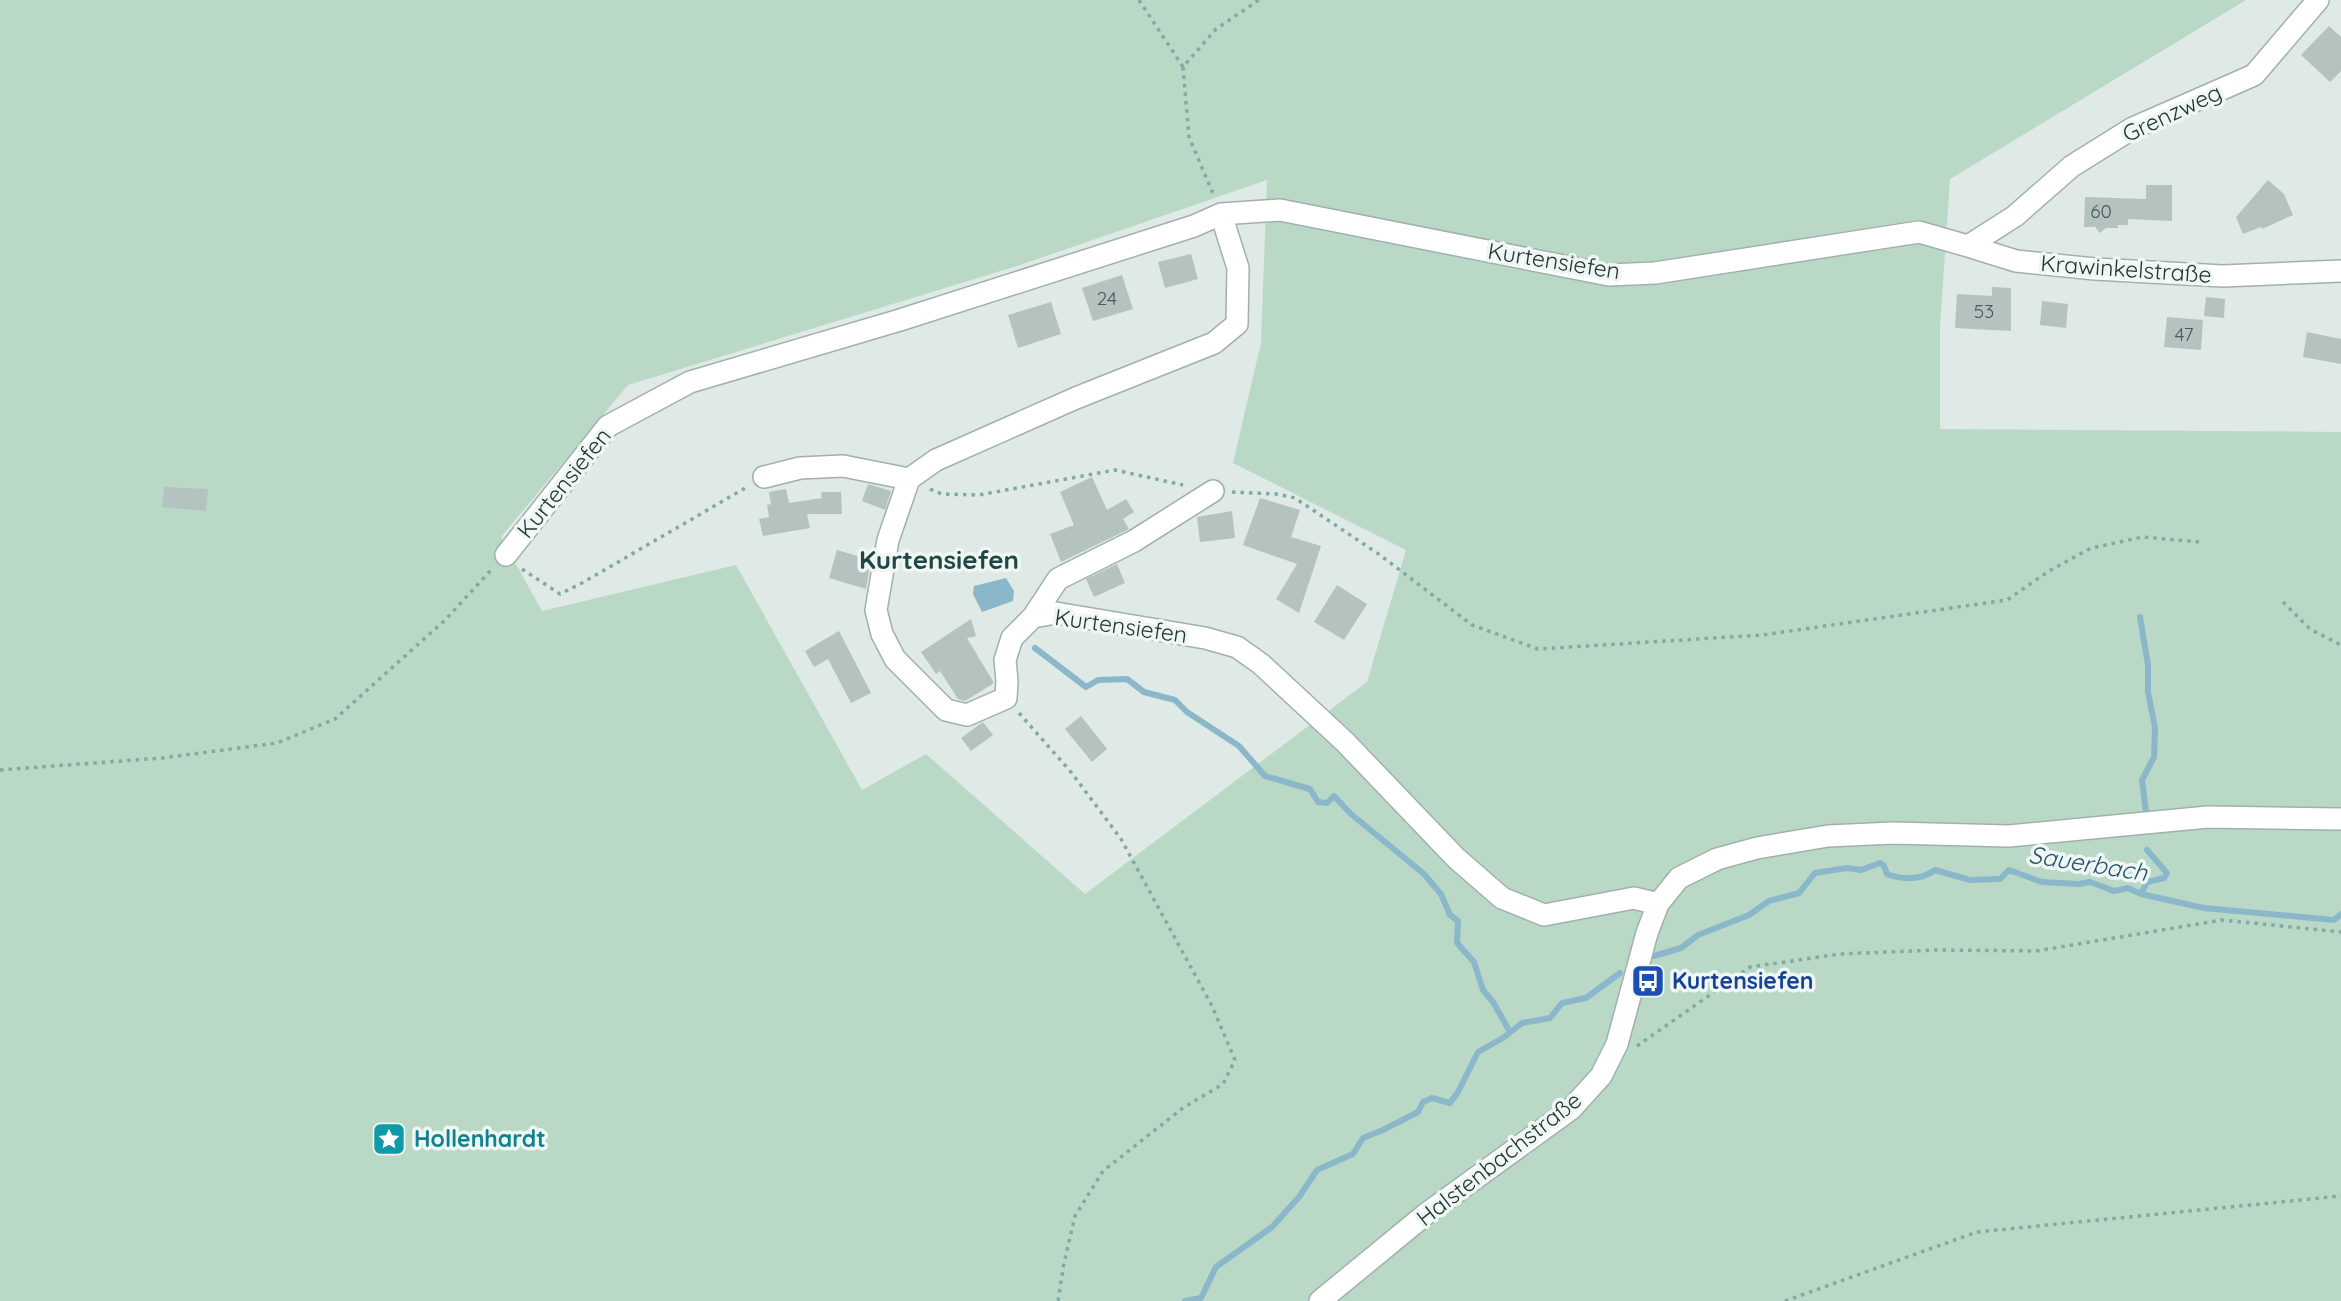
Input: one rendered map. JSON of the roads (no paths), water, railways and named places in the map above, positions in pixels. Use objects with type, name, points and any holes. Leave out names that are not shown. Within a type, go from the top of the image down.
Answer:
[{"type":"street","name":"Grenzweg","points":[[1968,246],[2015,216],[2072,166],[2133,128],[2254,75],[2318,0]]},
{"type":"street","name":"Kurtensiefen","points":[[506,555],[608,426],[690,382],[900,320],[1194,226],[1221,214],[1280,210],[1609,275],[1654,273],[1919,232],[1968,246]]},
{"type":"street","points":[[764,477],[800,468],[843,466],[909,479],[936,460],[1076,398],[1214,343],[1237,324],[1238,268],[1221,214]]},
{"type":"street","name":"Krawinkelstraße","points":[[1968,246],[2016,261],[2120,270],[2223,276],[2341,271]]},
{"type":"street","name":"Kurtensiefen","points":[[909,479],[886,552],[876,610],[882,634],[895,659],[946,710],[968,715],[1006,698],[1005,660],[1012,638],[1033,617],[1056,613],[1205,638],[1237,647],[1261,664],[1345,742],[1456,858],[1502,898],[1544,915],[1634,898],[1658,904]]},
{"type":"street","points":[[1033,617],[1058,579],[1133,541],[1213,491]]},
{"type":"street","name":"Halstenbachstraße","points":[[1320,1301],[1426,1214],[1571,1109],[1601,1076],[1617,1044],[1647,933],[1658,904],[1679,878],[1717,859],[1757,848],[1828,836],[1893,833],[2009,836],[2208,817],[2341,819]]},
{"type":"water","points":[[1006,578],[1014,591],[1013,601],[982,612],[973,594],[974,586]]},
{"type":"waterway","points":[[2140,617],[2148,665],[2148,692],[2155,728],[2154,757],[2142,780],[2146,813]]},
{"type":"waterway","points":[[1035,648],[1086,687],[1098,680],[1127,679],[1144,692],[1175,700],[1187,712],[1239,746],[1265,776],[1310,789],[1318,802],[1327,803],[1334,796],[1351,814],[1424,874],[1441,894],[1450,915],[1458,921],[1457,943],[1474,962],[1483,990],[1510,1032]]},
{"type":"waterway","points":[[2141,894],[2147,882],[2164,878],[2167,873],[2147,850]]},
{"type":"waterway","name":"Sauerbach","points":[[1654,956],[1681,948],[1698,935],[1749,915],[1769,901],[1799,893],[1815,873],[1847,868],[1861,870],[1880,863],[1887,874],[1899,877],[1918,877],[1935,870],[1970,880],[2000,879],[2009,870],[2042,882],[2090,882],[2114,891],[2128,888],[2141,894],[2204,908],[2334,920],[2341,914]]},
{"type":"waterway","name":"Sauerbach","points":[[1185,1301],[1201,1298],[1216,1267],[1272,1227],[1299,1197],[1317,1170],[1353,1154],[1363,1138],[1418,1112],[1423,1102],[1432,1098],[1450,1103],[1478,1052],[1522,1023],[1550,1018],[1562,1003],[1586,998],[1620,973]]},
{"type":"place","name":"Kurtensiefen","points":[[1648,981]]},
{"type":"place","name":"Hollenhardt","points":[[389,1139]]},
{"type":"district","name":"Kurtensiefen","points":[[939,560]]}]
